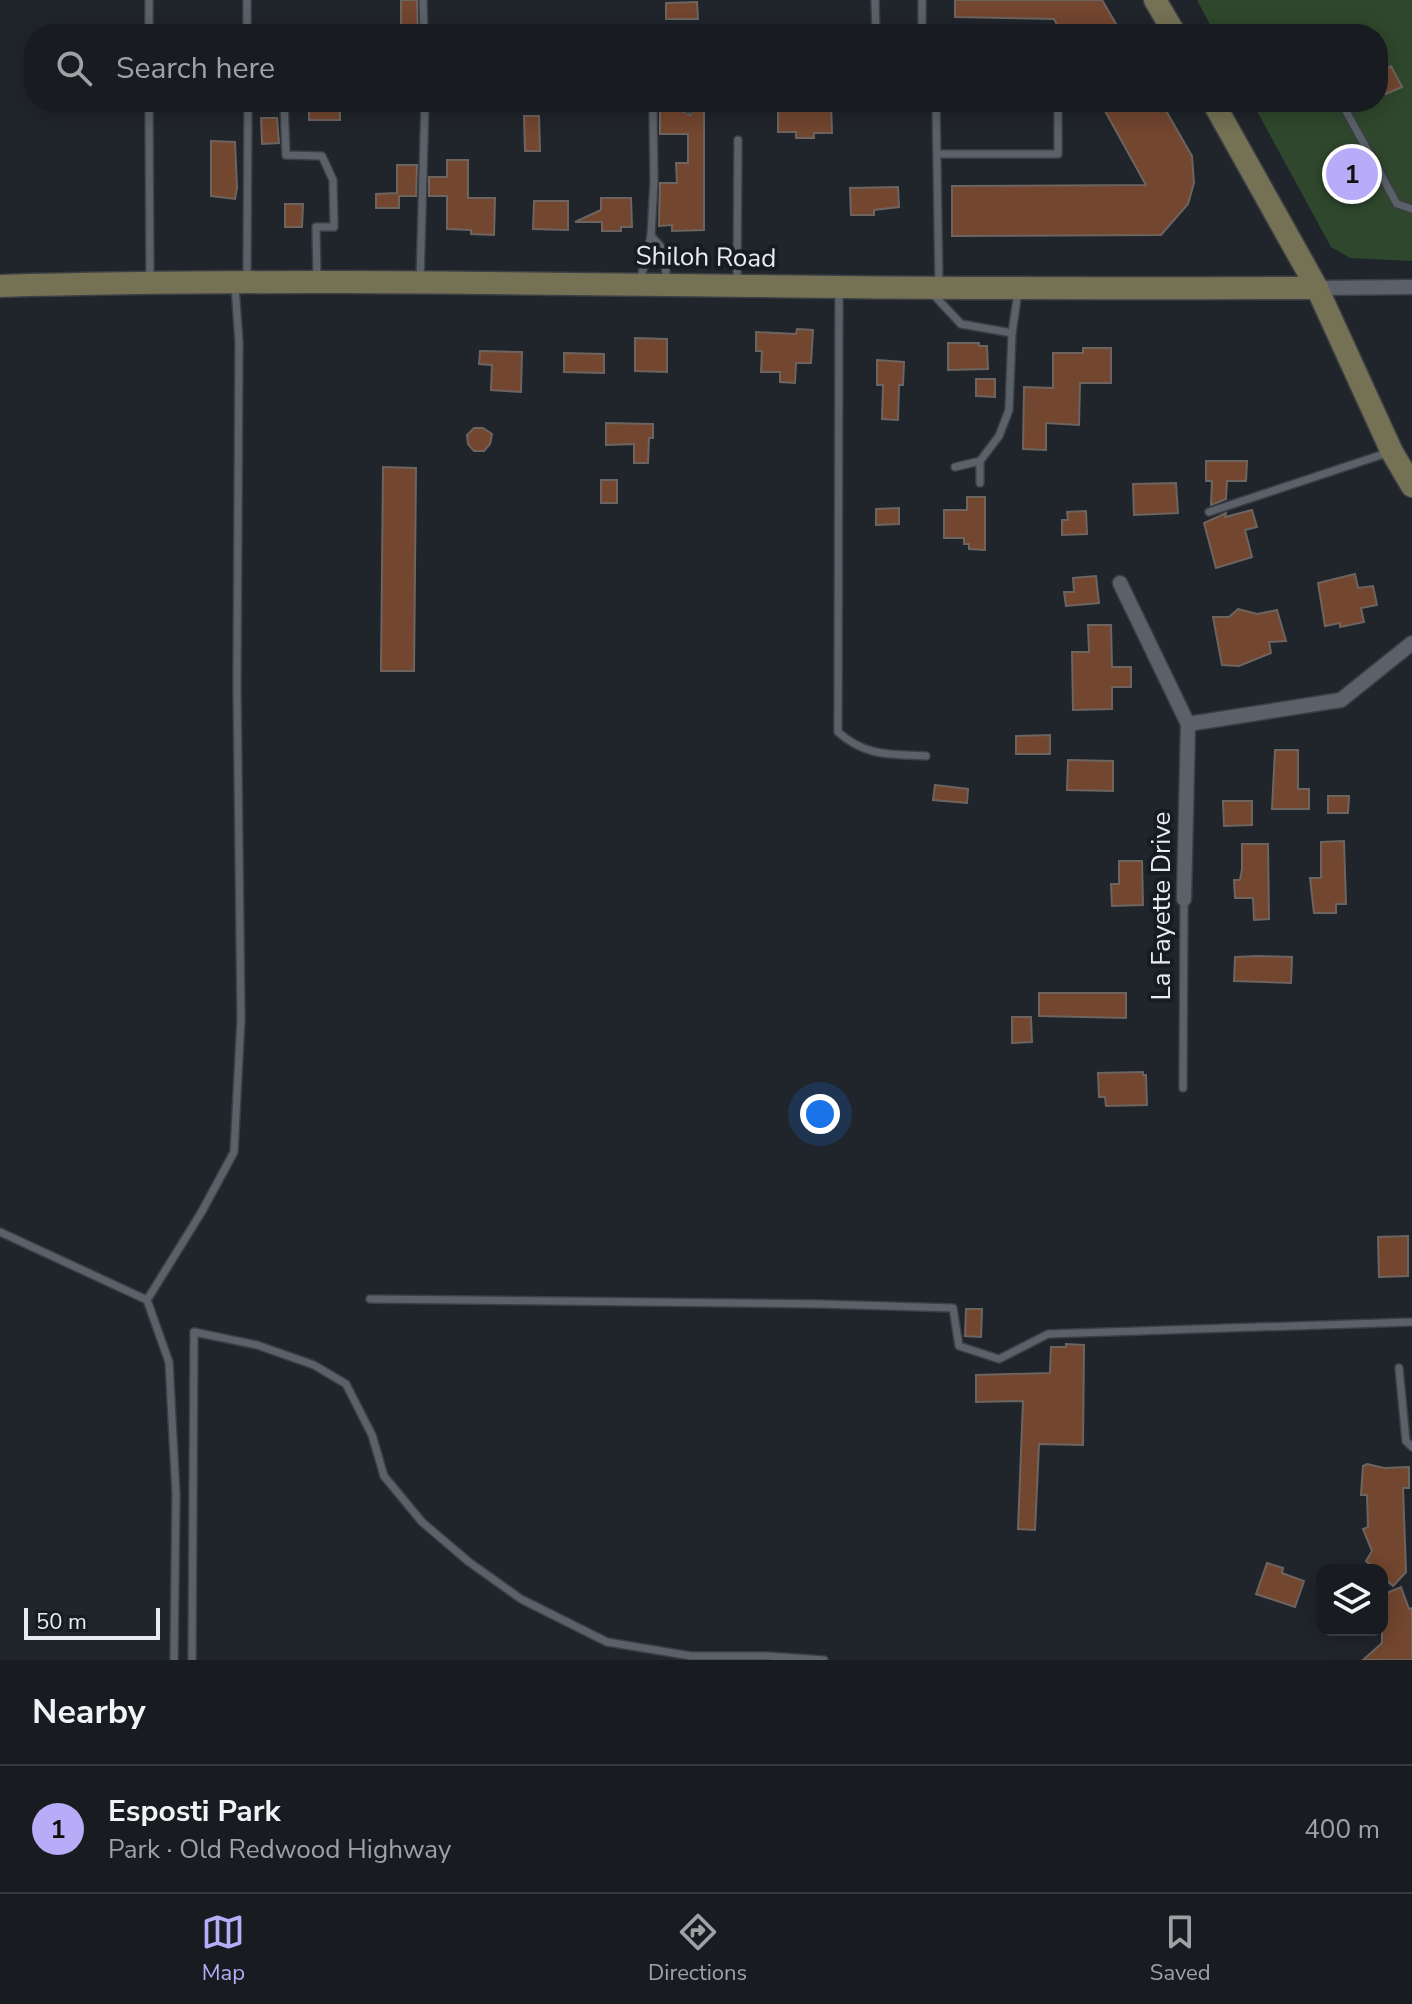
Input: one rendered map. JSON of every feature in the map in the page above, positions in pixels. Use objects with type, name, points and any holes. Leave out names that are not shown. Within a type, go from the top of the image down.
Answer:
[{"type":"main road","points":[[1155,0],[1169,24]]},
{"type":"main road","points":[[1219,112],[1317,288],[1392,452],[1412,486]]},
{"type":"main road","name":"Shiloh Road","points":[[0,286],[317,282],[1019,289],[1317,288]]},
{"type":"street","name":"Shiloh Road","points":[[1317,288],[1412,287]]},
{"type":"street","name":"La Fayette Drive","points":[[1120,583],[1188,724],[1184,899]]},
{"type":"street","points":[[1188,724],[1341,700],[1412,643]]},
{"type":"lane","points":[[149,0],[149,24]]},
{"type":"lane","points":[[247,0],[247,24]]},
{"type":"lane","points":[[423,0],[424,24]]},
{"type":"lane","points":[[875,0],[876,24]]},
{"type":"lane","points":[[922,0],[922,24]]},
{"type":"lane","points":[[149,112],[150,282]]},
{"type":"lane","points":[[147,1300],[201,1213],[234,1152],[241,1019],[237,686],[239,342],[248,112]]},
{"type":"lane","points":[[284,112],[286,155],[322,156],[333,180],[334,227],[316,227],[317,282]]},
{"type":"lane","points":[[420,283],[425,112]]},
{"type":"lane","points":[[639,284],[651,236],[653,112]]},
{"type":"lane","points":[[936,112],[934,288],[961,324],[1012,333]]},
{"type":"lane","points":[[937,154],[1058,154],[1058,112]]},
{"type":"lane","points":[[1346,112],[1397,204],[1412,209]]},
{"type":"lane","points":[[737,286],[738,140]]},
{"type":"lane","points":[[651,236],[663,249],[667,284]]},
{"type":"lane","points":[[839,287],[838,732],[852,745],[876,753],[926,756]]},
{"type":"lane","points":[[980,483],[980,461],[999,436],[1009,410],[1012,333],[1019,289]]},
{"type":"lane","points":[[1209,512],[1392,452]]},
{"type":"lane","points":[[955,467],[980,461]]},
{"type":"lane","name":"La Fayette Drive","points":[[1183,1088],[1184,899]]},
{"type":"lane","points":[[0,1232],[147,1300],[169,1362],[176,1494],[174,1660]]},
{"type":"lane","points":[[370,1299],[953,1308],[959,1346],[999,1359],[1048,1334],[1412,1322]]},
{"type":"lane","points":[[192,1660],[194,1332],[257,1345],[314,1365],[346,1384],[372,1435],[384,1476],[422,1522],[469,1562],[521,1599],[607,1642],[691,1656],[824,1660]]},
{"type":"lane","points":[[1399,1368],[1406,1441],[1412,1447]]},
{"type":"green space","points":[[1197,0],[1412,0],[1412,261],[1350,258],[1331,247],[1257,112],[1388,112],[1388,24],[1210,24]]},
{"type":"building","points":[[401,0],[417,0],[418,24],[401,24]]},
{"type":"building","points":[[955,0],[1102,0],[1116,24],[1057,24],[1054,19],[955,17]]},
{"type":"building","points":[[697,2],[698,19],[666,19],[666,3]]},
{"type":"building","points":[[1391,66],[1402,87],[1388,93],[1388,68]]},
{"type":"building","points":[[309,112],[340,112],[340,120],[309,120]]},
{"type":"building","points":[[660,112],[684,112],[690,115],[692,112],[704,112],[704,230],[672,231],[672,225],[659,226],[660,183],[677,183],[676,163],[688,163],[688,134],[660,134]]},
{"type":"building","points":[[778,112],[831,112],[832,133],[814,133],[814,138],[796,138],[796,132],[778,132]]},
{"type":"building","points":[[1106,112],[1167,112],[1192,156],[1194,183],[1188,204],[1161,235],[952,236],[952,186],[1146,185]]},
{"type":"building","points":[[524,116],[539,116],[540,151],[525,151]]},
{"type":"building","points":[[261,118],[277,118],[279,143],[262,144]]},
{"type":"building","points":[[211,141],[235,142],[235,199],[211,196]]},
{"type":"building","points":[[447,160],[468,160],[468,198],[495,198],[494,235],[447,229],[447,196],[429,196],[429,177],[447,177]]},
{"type":"building","points":[[397,165],[417,165],[416,196],[399,196],[399,208],[376,208],[376,194],[397,193]]},
{"type":"building","points":[[898,187],[899,207],[874,210],[874,215],[851,215],[850,188]]},
{"type":"building","points":[[601,198],[631,198],[632,227],[621,227],[621,231],[602,231],[602,222],[575,222],[601,210]]},
{"type":"building","points":[[534,201],[568,201],[568,230],[533,229]]},
{"type":"building","points":[[285,204],[303,204],[302,227],[285,227]]},
{"type":"building","points":[[797,329],[813,330],[811,363],[796,363],[795,383],[780,382],[780,372],[761,372],[762,351],[756,351],[756,332],[796,334]]},
{"type":"building","points":[[635,338],[667,339],[667,372],[635,371]]},
{"type":"building","points":[[948,343],[987,346],[988,369],[948,370]]},
{"type":"building","points":[[1083,348],[1111,348],[1111,383],[1080,383],[1079,425],[1046,423],[1046,450],[1023,449],[1024,387],[1053,388],[1053,353],[1083,353]]},
{"type":"building","points":[[480,351],[522,352],[521,392],[491,390],[492,365],[479,364]]},
{"type":"building","points":[[564,353],[604,354],[604,373],[564,372]]},
{"type":"building","points":[[877,360],[904,362],[903,385],[899,385],[898,420],[882,419],[883,385],[877,385]]},
{"type":"building","points":[[976,379],[995,379],[995,397],[976,396]]},
{"type":"building","points":[[606,423],[653,424],[648,463],[634,463],[634,444],[606,445]]},
{"type":"building","points":[[474,428],[483,428],[492,434],[490,444],[484,451],[474,451],[468,444],[467,435]]},
{"type":"building","points":[[1206,461],[1247,461],[1246,481],[1227,481],[1226,499],[1211,505],[1212,481],[1206,481]]},
{"type":"building","points":[[383,467],[416,468],[414,671],[381,671]]},
{"type":"building","points":[[601,480],[617,480],[617,503],[601,503]]},
{"type":"building","points":[[1176,483],[1178,513],[1134,515],[1133,484]]},
{"type":"building","points":[[967,497],[985,497],[985,550],[969,549],[969,544],[964,544],[964,538],[944,538],[944,510],[967,510]]},
{"type":"building","points":[[899,508],[899,524],[876,525],[876,509]]},
{"type":"building","points":[[1252,510],[1257,527],[1245,530],[1252,557],[1216,568],[1204,523],[1226,513],[1225,517]]},
{"type":"building","points":[[1086,511],[1087,534],[1062,535],[1062,520],[1068,520],[1067,512]]},
{"type":"building","points":[[1355,574],[1358,588],[1373,586],[1377,605],[1361,608],[1364,622],[1340,627],[1340,623],[1325,626],[1318,583]]},
{"type":"building","points":[[1096,576],[1099,603],[1066,606],[1064,592],[1074,592],[1073,578]]},
{"type":"building","points":[[1238,609],[1257,614],[1277,610],[1286,641],[1269,642],[1271,653],[1239,666],[1222,665],[1213,617],[1229,617]]},
{"type":"building","points":[[1088,625],[1111,625],[1112,667],[1131,667],[1131,687],[1112,687],[1112,709],[1073,710],[1072,652],[1089,652]]},
{"type":"building","points":[[1050,735],[1050,754],[1016,754],[1016,736]]},
{"type":"building","points":[[1275,750],[1298,750],[1298,789],[1309,789],[1309,809],[1272,809]]},
{"type":"building","points":[[1068,760],[1113,761],[1113,791],[1067,790]]},
{"type":"building","points":[[935,785],[968,789],[967,803],[933,800]]},
{"type":"building","points":[[1328,796],[1349,796],[1348,813],[1328,813]]},
{"type":"building","points":[[1223,801],[1252,801],[1252,825],[1224,826]]},
{"type":"building","points":[[1344,841],[1346,904],[1336,904],[1336,913],[1314,913],[1310,878],[1321,878],[1321,842]]},
{"type":"building","points":[[1242,844],[1268,844],[1269,919],[1254,920],[1253,898],[1235,898],[1234,880],[1240,880]]},
{"type":"building","points":[[1119,861],[1142,861],[1143,905],[1112,906],[1111,884],[1119,884]]},
{"type":"building","points":[[1235,957],[1292,957],[1291,983],[1234,981]]},
{"type":"building","points":[[1039,993],[1126,993],[1126,1018],[1039,1016]]},
{"type":"building","points":[[1012,1017],[1031,1017],[1032,1042],[1012,1043]]},
{"type":"building","points":[[1143,1072],[1146,1075],[1147,1105],[1106,1106],[1105,1097],[1099,1097],[1098,1073]]},
{"type":"building","points":[[1408,1236],[1408,1276],[1379,1277],[1378,1237]]},
{"type":"building","points":[[966,1309],[982,1309],[981,1337],[965,1336]]},
{"type":"building","points":[[1066,1344],[1084,1345],[1083,1445],[1039,1444],[1035,1530],[1018,1529],[1023,1401],[976,1402],[976,1375],[1050,1373],[1051,1347],[1066,1347]]},
{"type":"building","points":[[1363,1466],[1409,1467],[1409,1488],[1403,1488],[1406,1572],[1393,1586],[1388,1581],[1388,1564],[1369,1564],[1366,1561],[1372,1551],[1363,1529],[1368,1527],[1367,1495],[1361,1495]]},
{"type":"building","points":[[1267,1563],[1283,1568],[1282,1573],[1304,1581],[1295,1607],[1256,1594]]},
{"type":"building","points":[[1401,1587],[1409,1609],[1412,1608],[1412,1660],[1363,1660],[1382,1643],[1382,1636],[1388,1636],[1388,1592]]},
{"type":"place","name":"Esposti Park","points":[[1352,174]]}]
